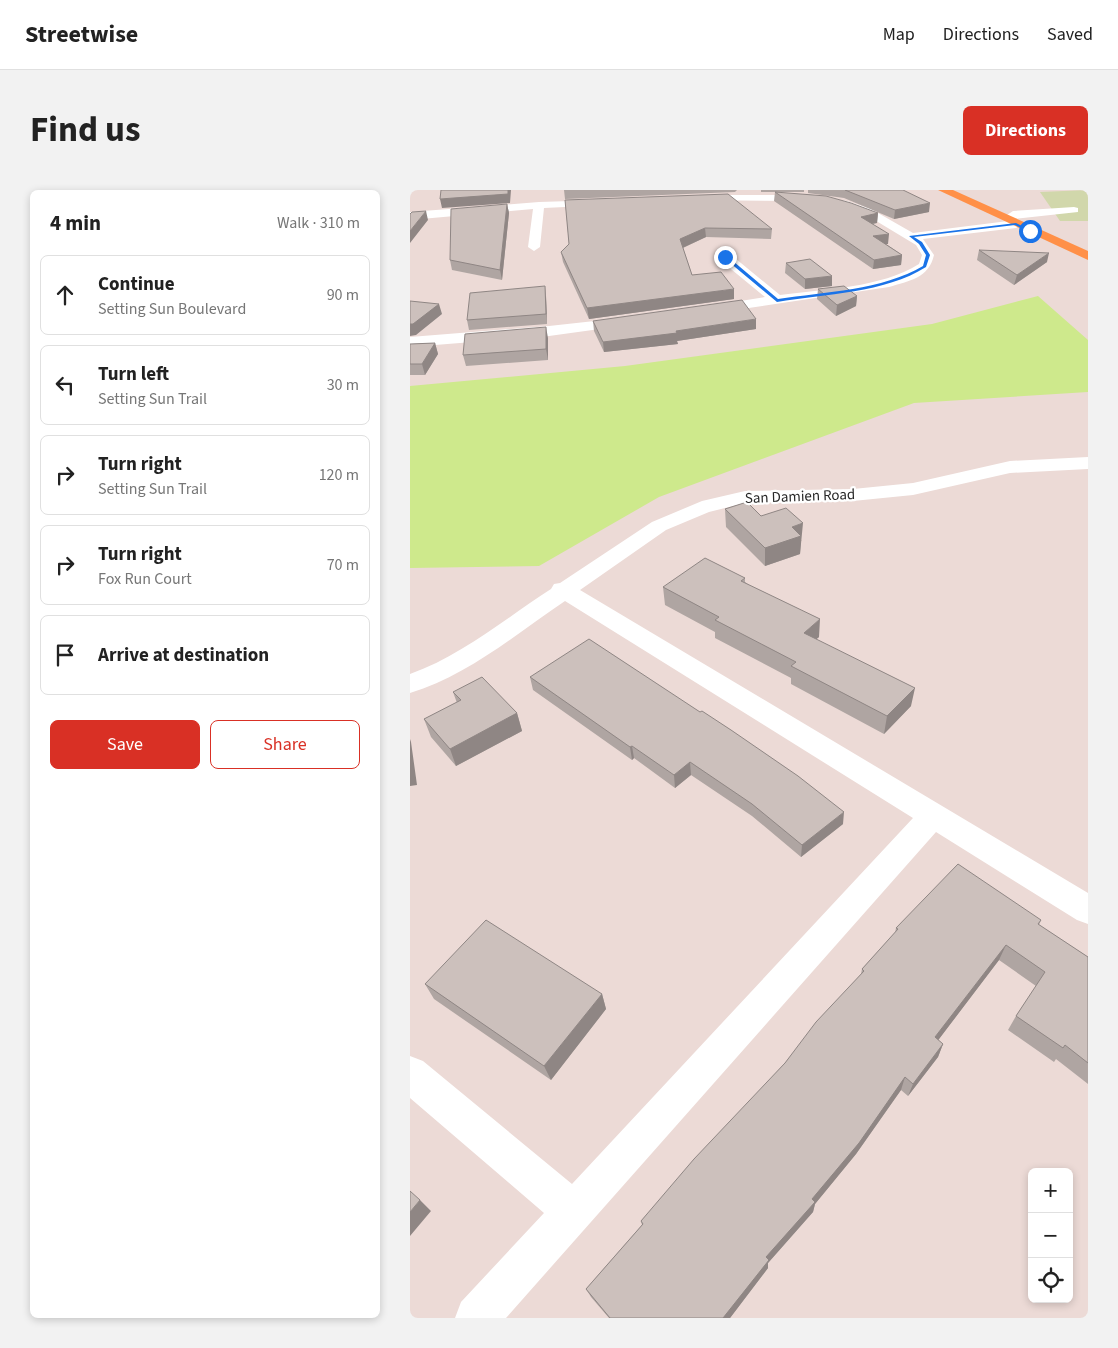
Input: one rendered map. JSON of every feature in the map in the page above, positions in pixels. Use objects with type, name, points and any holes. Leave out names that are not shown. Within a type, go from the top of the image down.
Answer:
[{"type":"main road","points":[[944,190],[1010,218],[1088,256]]},
{"type":"street","points":[[680,198],[828,200],[862,209],[910,237],[925,249],[928,255],[925,266]]},
{"type":"street","points":[[410,216],[539,205],[616,201]]},
{"type":"street","points":[[1010,218],[1026,206],[1020,202]]},
{"type":"street","points":[[534,247],[539,205]]},
{"type":"street","points":[[910,237],[1010,218],[1074,210]]},
{"type":"street","points":[[725,257],[777,300]]},
{"type":"street","points":[[689,313],[884,284],[908,276],[925,266],[941,268]]},
{"type":"street","points":[[410,342],[549,332],[650,318]]},
{"type":"street","name":"San Damien Road","points":[[410,684],[434,675],[479,648],[562,589],[659,526],[702,507],[745,497],[853,495],[913,490],[1010,467],[1088,464]]},
{"type":"street","points":[[562,589],[1088,910]]},
{"type":"street","points":[[477,1318],[932,816]]},
{"type":"street","points":[[410,1074],[574,1212]]},
{"type":"green space","points":[[1088,190],[1088,221],[1060,221],[1040,192]]},
{"type":"green space","points":[[1038,296],[1088,340],[1088,392],[914,403],[659,497],[539,566],[410,568],[410,386],[625,366],[932,324]]},
{"type":"building","points":[[441,190],[508,190],[508,194],[440,199]]},
{"type":"building","points":[[845,190],[903,190],[930,203],[895,210]]},
{"type":"building","points":[[775,192],[826,196],[878,213],[861,217],[889,234],[873,236],[902,255],[874,260]]},
{"type":"building","points":[[728,194],[772,229],[705,228],[680,239],[692,275],[721,272],[734,289],[587,308],[561,252],[569,244],[565,200]]},
{"type":"building","points":[[507,204],[500,270],[450,260],[451,209]]},
{"type":"building","points":[[426,211],[410,231],[410,214],[412,212]]},
{"type":"building","points":[[979,250],[1049,253],[1017,275]]},
{"type":"building","points":[[810,259],[832,276],[805,279],[786,263]]},
{"type":"building","points":[[545,286],[546,314],[467,320],[470,293]]},
{"type":"building","points":[[844,286],[857,296],[837,305],[818,289]]},
{"type":"building","points":[[742,300],[756,319],[676,331],[677,333],[603,342],[593,321]]},
{"type":"building","points":[[410,301],[439,304],[413,324],[410,324]]},
{"type":"building","points":[[546,327],[546,349],[463,355],[465,334]]},
{"type":"building","points":[[435,343],[422,364],[410,364],[410,344]]},
{"type":"building","points":[[747,502],[761,516],[786,508],[803,523],[792,527],[801,536],[765,548],[725,509]]},
{"type":"building","points":[[705,558],[745,578],[741,581],[820,619],[804,633],[915,688],[887,716],[791,666],[796,662],[715,620],[719,617],[663,587]]},
{"type":"building","points":[[589,639],[700,712],[702,711],[731,730],[798,776],[844,812],[802,845],[752,804],[690,762],[674,775],[632,746],[630,747],[530,677]]},
{"type":"building","points":[[482,677],[517,713],[450,749],[424,719],[461,700],[453,692]]},
{"type":"building","points":[[958,864],[1041,920],[1038,924],[1088,957],[1088,1063],[1065,1045],[1063,1048],[1016,1016],[1045,972],[1006,945],[935,1037],[943,1044],[913,1084],[905,1077],[859,1143],[812,1199],[815,1202],[766,1257],[769,1260],[723,1318],[610,1318],[586,1289],[643,1224],[641,1221],[694,1159],[785,1063],[816,1022],[864,971],[862,969],[898,929],[896,928]]},
{"type":"building","points":[[486,920],[602,994],[544,1066],[425,984]]},
{"type":"building","points":[[410,1191],[420,1200],[410,1212]]},
{"type":"route","points":[[725,257],[777,300],[884,284],[908,276],[925,266],[928,255],[921,243],[910,237],[1016,224],[1030,231]]}]
